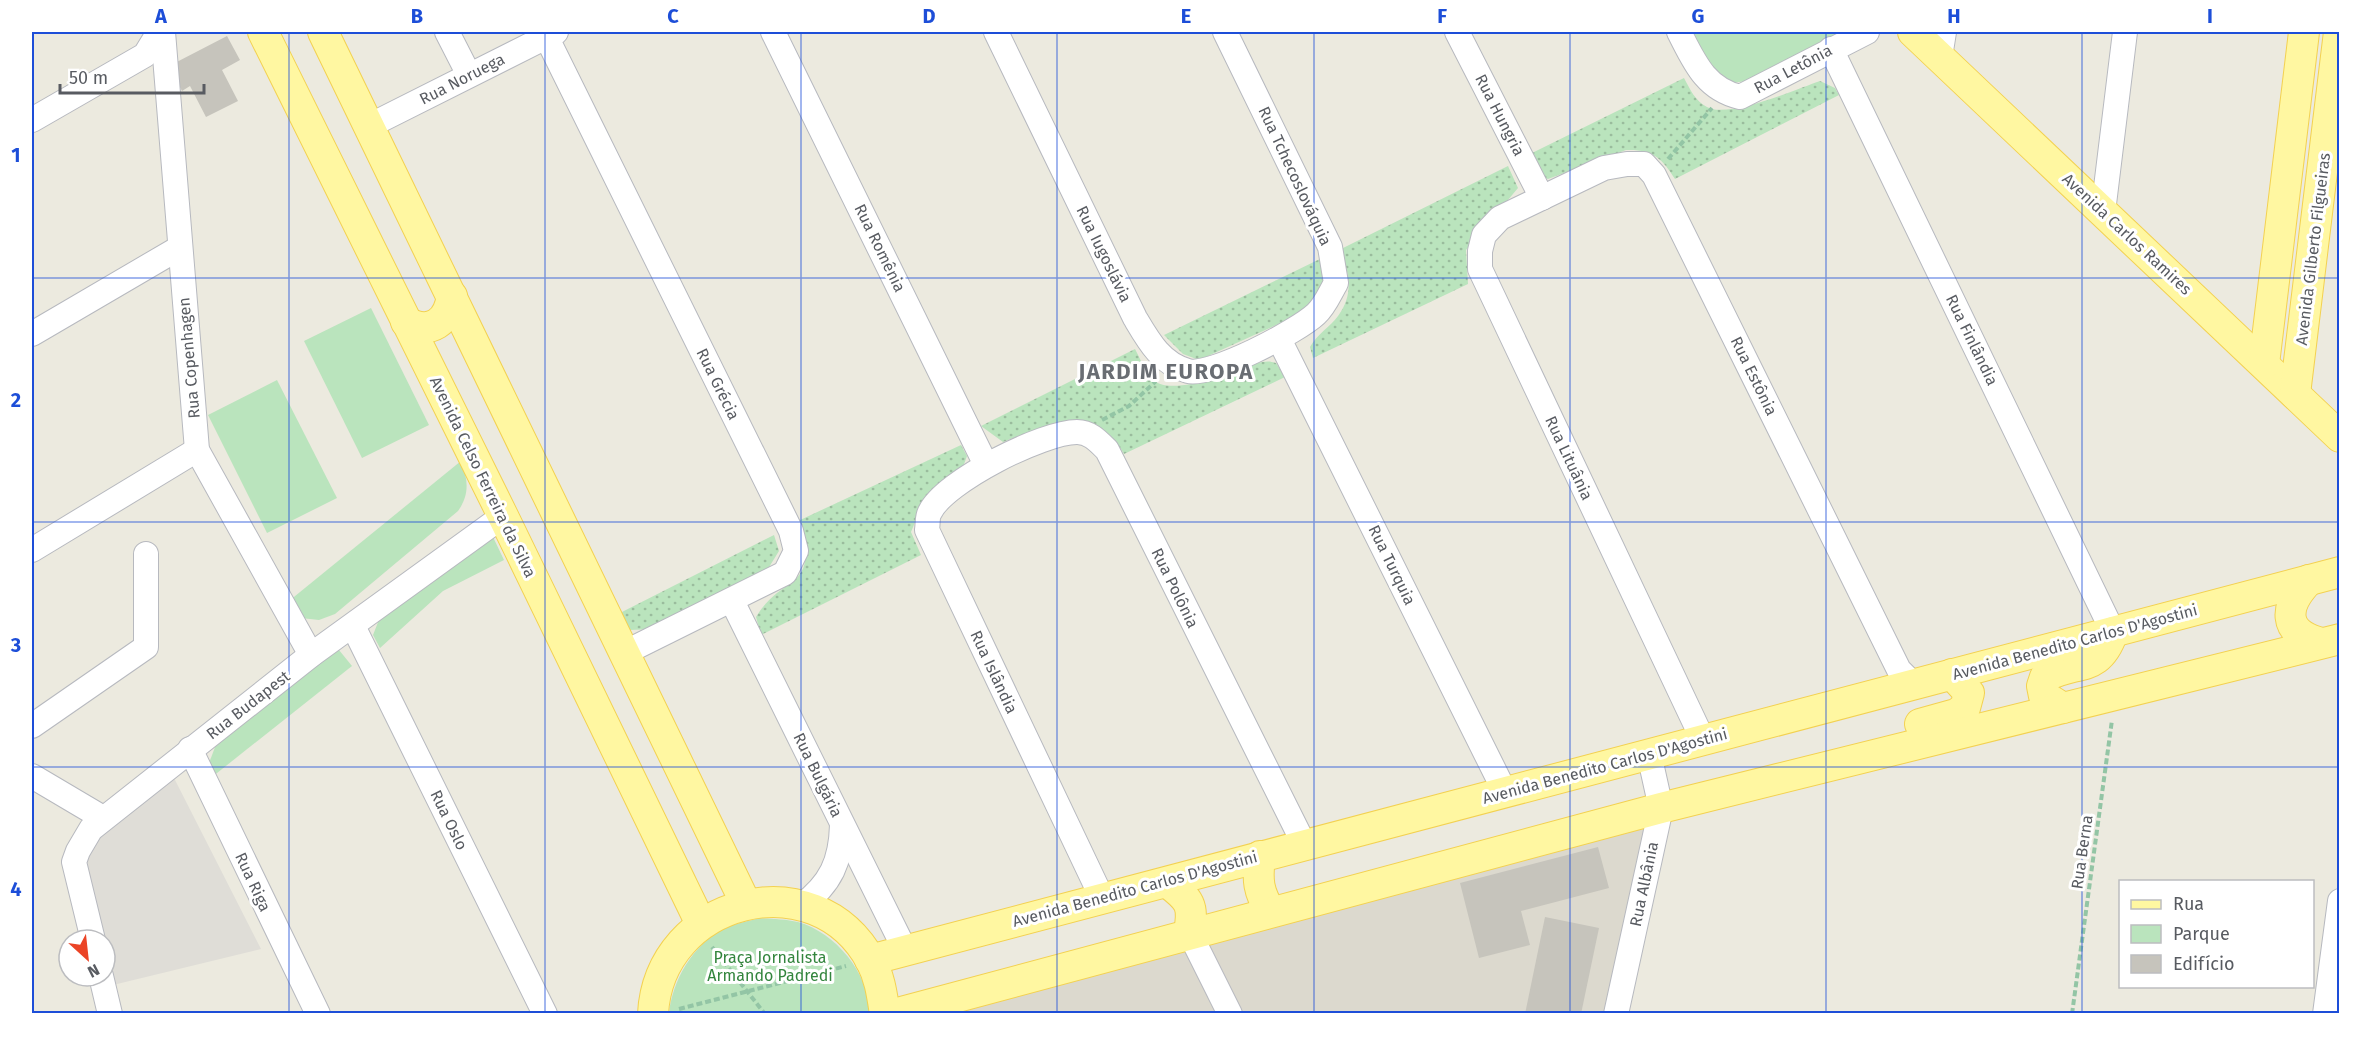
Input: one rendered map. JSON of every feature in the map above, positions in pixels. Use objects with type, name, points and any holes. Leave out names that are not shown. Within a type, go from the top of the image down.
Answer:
[{"type":"main road","name":"Avenida Celso Ferreira da Silva","points":[[263,32],[503,516],[699,925]]},
{"type":"main road","points":[[323,32],[494,387],[626,652],[746,904]]},
{"type":"main road","name":"Avenida Carlos Ramires","points":[[1913,32],[1942,44],[2103,212],[2340,437]]},
{"type":"main road","points":[[2264,364],[2304,32]]},
{"type":"main road","name":"Avenida Gilberto Filgueiras","points":[[2295,394],[2338,32]]},
{"type":"main road","points":[[406,322],[417,327],[437,325],[446,316],[452,296]]},
{"type":"main road","points":[[2272,300],[2306,305]]},
{"type":"main road","points":[[450,411],[450,399],[457,387],[474,380],[494,387]]},
{"type":"main road","name":"Avenida Benedito Carlos D'Agostini","points":[[870,960],[2340,572]]},
{"type":"main road","points":[[2309,580],[2293,600],[2290,618],[2300,635],[2330,641]]},
{"type":"main road","points":[[2062,708],[2044,696],[2042,686],[2045,677],[2096,660],[2104,654],[2113,632]]},
{"type":"main road","points":[[894,1014],[1189,932],[1660,807],[2330,641]]},
{"type":"main road","points":[[1884,752],[1892,738],[1902,732],[1956,714],[1965,708],[1969,693],[1952,674]]},
{"type":"main road","points":[[1260,856],[1257,881],[1260,896],[1271,912]]},
{"type":"main road","points":[[1168,883],[1187,897],[1192,913],[1189,932]]},
{"type":"main road","points":[[662,1012],[654,998],[663,969],[679,944],[699,925],[722,911],[746,904],[774,902],[801,906],[828,918],[852,936],[870,960],[881,987],[885,1014]]},
{"type":"street","points":[[32,120],[145,55],[161,32]]},
{"type":"street","name":"Rua Copenhagen","points":[[161,32],[197,450],[311,655]]},
{"type":"street","points":[[447,32],[469,75]]},
{"type":"street","name":"Rua Romênia","points":[[773,32],[986,465]]},
{"type":"street","name":"Rua Iugoslávia","points":[[996,32],[1135,318],[1154,350],[1189,371],[1204,370],[1280,339]]},
{"type":"street","name":"Rua Tchecoslováquia","points":[[1225,32],[1330,247],[1336,283],[1319,312],[1280,339]]},
{"type":"street","name":"Rua Hungria","points":[[1457,32],[1542,198]]},
{"type":"street","points":[[1679,32],[1701,74],[1724,93]]},
{"type":"street","name":"Rua Letônia","points":[[1724,93],[1740,97],[1867,32]]},
{"type":"street","points":[[2103,212],[2125,32]]},
{"type":"street","name":"Rua Noruega","points":[[369,126],[551,34]]},
{"type":"street","name":"Rua Grécia","points":[[551,34],[791,531],[796,551],[785,573],[626,652]]},
{"type":"street","name":"Rua Finlândia","points":[[1831,49],[2113,632]]},
{"type":"street","points":[[1542,198],[1605,168],[1644,164],[1654,175]]},
{"type":"street","name":"Rua Estônia","points":[[1654,175],[1899,670],[1913,684]]},
{"type":"street","name":"Rua Lituânia","points":[[1542,198],[1500,218],[1484,235],[1480,251],[1480,269],[1703,740]]},
{"type":"street","points":[[32,334],[179,248]]},
{"type":"street","name":"Rua Turquia","points":[[1280,339],[1505,792]]},
{"type":"street","points":[[986,465],[1056,435],[1078,432]]},
{"type":"street","name":"Rua Polônia","points":[[1078,432],[1095,437],[1107,450],[1304,844]]},
{"type":"street","points":[[32,550],[197,450]]},
{"type":"street","name":"Rua Islândia","points":[[986,465],[965,476],[937,501],[929,513],[927,530],[1102,898]]},
{"type":"street","name":"Rua Budapest","points":[[90,928],[74,862],[83,841],[103,818],[311,655],[503,516]]},
{"type":"street","points":[[32,726],[142,652],[148,641],[146,554]]},
{"type":"street","name":"Rua Bulgária","points":[[732,601],[905,950]]},
{"type":"street","name":"Rua Oslo","points":[[353,626],[545,1014]]},
{"type":"street","name":"Rua Riga","points":[[190,749],[318,1014]]},
{"type":"street","name":"Rua Albânia","points":[[1616,1014],[1660,807],[1649,754]]},
{"type":"street","points":[[32,776],[103,818]]},
{"type":"street","points":[[801,906],[819,893],[831,876],[841,848],[842,822]]},
{"type":"street","points":[[2325,1014],[2340,901]]},
{"type":"street","points":[[1189,932],[1230,1014]]},
{"type":"street","points":[[104,988],[110,1014]]},
{"type":"path","points":[[1654,175],[1724,93]]},
{"type":"path","points":[[1078,432],[1129,406],[1155,382],[1154,350]]},
{"type":"path","name":"Rua Berna","points":[[2072,1014],[2115,694]]},
{"type":"path","points":[[699,925],[765,1014]]},
{"type":"path","points":[[662,1012],[870,960]]},
{"type":"shaded area","points":[[174,778],[261,949],[117,984],[117,928],[98,928],[83,866],[89,839]]},
{"type":"shaded area","points":[[1654,815],[1611,1013],[929,1013]]},
{"type":"green space","points":[[1691,32],[1840,32],[1835,38],[1773,72],[1739,82],[1724,81],[1712,74]]},
{"type":"green space","points":[[1684,78],[1699,101],[1717,110],[1745,106],[1820,81],[1835,88],[1839,95],[1675,179],[1661,160],[1650,153],[1635,150],[1626,150],[1548,179],[1540,176],[1530,154]]},
{"type":"green space","points":[[1508,166],[1518,188],[1466,250],[1468,284],[1313,358],[1310,347],[1338,316],[1347,299],[1348,275],[1341,249]]},
{"type":"green space","points":[[1324,257],[1324,282],[1305,312],[1199,360],[1183,354],[1164,335]]},
{"type":"green space","points":[[371,308],[429,425],[362,458],[304,341]]},
{"type":"green space","points":[[1135,349],[1148,374],[1163,385],[1185,385],[1199,382],[1264,362],[1276,363],[1285,377],[1124,454],[1111,437],[1098,426],[1084,421],[1054,424],[1003,442],[981,426]]},
{"type":"green space","points":[[277,380],[337,498],[267,533],[208,415]]},
{"type":"green space","points":[[961,445],[967,456],[963,467],[918,515],[911,532],[921,555],[761,635],[756,617],[766,603],[796,579],[802,571],[805,559],[804,543],[798,521]]},
{"type":"green space","points":[[461,461],[467,486],[465,499],[458,511],[335,614],[319,620],[301,618],[289,601]]},
{"type":"green space","points":[[774,535],[779,551],[761,580],[657,629],[629,630],[618,614]]},
{"type":"green space","points":[[493,537],[504,560],[443,591],[380,648],[373,635],[384,607]]},
{"type":"green space","points":[[339,650],[352,666],[212,777],[209,763],[217,742],[325,652]]},
{"type":"green space","name":"Praça Jornalista Armando Padredi","points":[[760,918],[798,922],[812,927],[837,945],[857,970],[864,984],[869,1013],[669,1014],[674,989],[686,965],[703,944],[728,927]]},
{"type":"building","points":[[227,36],[240,60],[222,70],[238,101],[206,117],[190,86],[182,91],[169,66]]},
{"type":"building","points":[[1598,847],[1609,888],[1521,911],[1530,945],[1479,958],[1460,883]]},
{"type":"building","points":[[1545,917],[1599,928],[1581,1014],[1525,1014]]},
{"type":"district","name":"JARDIM EUROPA","points":[[1166,371]]}]
